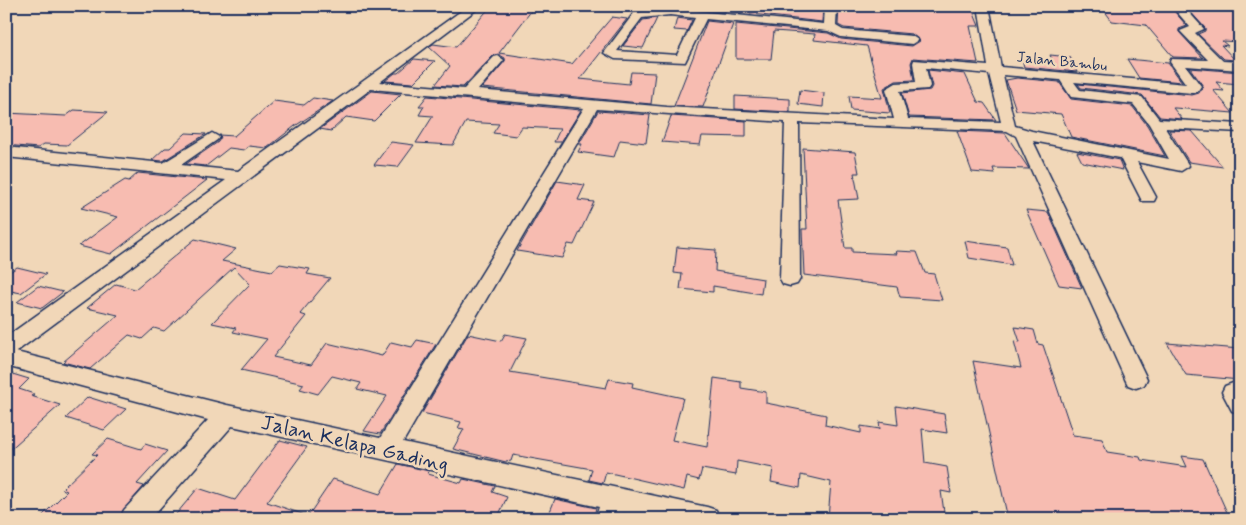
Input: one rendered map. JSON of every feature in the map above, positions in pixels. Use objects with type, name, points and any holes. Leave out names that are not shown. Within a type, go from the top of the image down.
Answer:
[{"type":"street","points":[[6,348],[476,6]]},
{"type":"street","points":[[830,28],[831,6]]},
{"type":"street","points":[[983,6],[995,71],[1009,124],[1015,130],[1136,379]]},
{"type":"street","points":[[702,15],[681,60],[610,53],[638,15],[672,9],[702,15],[726,12],[778,18],[830,28],[841,33],[912,40]]},
{"type":"street","points":[[1182,11],[1198,30],[1186,31],[1219,64]]},
{"type":"street","points":[[466,95],[498,60]]},
{"type":"street","name":"Jalan Bambu","points":[[902,123],[893,89],[896,87],[922,86],[919,64],[1192,89],[1194,86],[1176,62],[1240,66]]},
{"type":"street","points":[[367,85],[592,106],[1015,130],[1181,166],[1155,123],[1137,100],[1076,94],[1064,77]]},
{"type":"street","points":[[386,450],[491,272],[575,138],[592,106]]},
{"type":"street","points":[[790,279],[792,118]]},
{"type":"street","points":[[1155,123],[1240,128]]},
{"type":"street","points":[[167,168],[212,137]]},
{"type":"street","points":[[6,152],[240,176]]},
{"type":"street","points":[[1126,155],[1148,197]]},
{"type":"street","name":"Jalan Kelapa Gading","points":[[6,358],[228,415],[386,450],[611,509],[706,519]]},
{"type":"street","points":[[133,519],[228,415]]},
{"type":"building","points":[[491,6],[535,6],[499,53],[572,64],[612,17],[627,19],[580,79],[629,84],[631,72],[655,73],[651,104],[482,88],[505,61],[505,58],[498,54],[493,56],[463,87],[435,85],[450,66],[429,47],[433,44],[456,47]]},
{"type":"building","points":[[681,6],[823,6],[822,22]]},
{"type":"building","points":[[839,6],[971,6],[979,26],[970,26],[978,63],[913,58],[911,63],[914,80],[896,81],[884,88],[890,113],[851,110],[849,96],[882,98],[867,46],[814,40],[815,34],[774,31],[771,59],[736,59],[736,24],[828,33],[841,39],[912,46],[920,41],[912,34],[844,28],[838,25]]},
{"type":"building","points":[[1101,6],[1182,6],[1174,11],[1187,26],[1179,29],[1179,32],[1203,58],[1173,57],[1146,25],[1112,21]]},
{"type":"building","points":[[1183,6],[1240,6],[1240,42],[1222,41],[1228,46],[1221,45],[1235,60],[1224,59],[1198,34],[1205,31],[1205,28]]},
{"type":"building","points":[[657,18],[643,48],[623,46],[643,20]]},
{"type":"building","points":[[677,18],[692,20],[687,31],[674,30]]},
{"type":"building","points":[[707,21],[733,24],[703,107],[674,106]]},
{"type":"building","points":[[1050,55],[1070,57],[1077,72],[1024,67],[1022,59],[1053,62]]},
{"type":"building","points":[[414,59],[435,61],[413,83],[385,81],[395,73],[398,73]]},
{"type":"building","points":[[1127,59],[1168,63],[1182,82],[1139,78]]},
{"type":"building","points":[[1190,68],[1240,72],[1240,84],[1216,82],[1224,91],[1213,90],[1233,113],[1173,108],[1182,119],[1160,117],[1142,95],[1081,88],[1078,84],[1192,95],[1199,93],[1203,86]]},
{"type":"building","points":[[928,70],[965,74],[978,102],[984,103],[996,120],[909,117],[902,93],[930,90],[932,86]]},
{"type":"building","points":[[1017,78],[1059,82],[1071,99],[1132,106],[1147,125],[1165,156],[1071,137],[1061,114],[1016,110],[1006,80]]},
{"type":"building","points":[[800,90],[824,93],[823,107],[798,104]]},
{"type":"building","points":[[372,91],[401,94],[374,121],[346,117],[331,131],[320,129]]},
{"type":"building","points":[[427,96],[581,110],[561,142],[554,142],[560,129],[522,127],[516,136],[493,133],[499,124],[466,122],[453,145],[416,143],[433,116],[419,115],[424,106],[419,106]]},
{"type":"building","points":[[735,96],[790,99],[790,112],[735,109]]},
{"type":"building","points":[[313,98],[333,101],[295,126],[267,148],[249,146],[244,150],[229,148],[206,166],[186,164],[218,142],[221,137],[219,135],[234,136],[274,101],[304,105]]},
{"type":"building","points":[[74,110],[108,112],[67,145],[44,144],[38,148],[6,145],[6,113],[66,116]]},
{"type":"building","points":[[598,111],[650,115],[646,143],[620,140],[614,157],[578,152],[582,144],[579,144]]},
{"type":"building","points":[[671,116],[746,121],[746,137],[702,136],[700,145],[662,142]]},
{"type":"building","points":[[1169,130],[1192,131],[1223,167],[1189,162]]},
{"type":"building","points":[[957,131],[1005,133],[1029,169],[993,168],[995,174],[972,172]]},
{"type":"building","points":[[186,133],[206,134],[163,161],[152,160],[165,148],[170,148]]},
{"type":"building","points":[[391,142],[414,145],[398,167],[374,165]]},
{"type":"building","points":[[803,148],[855,152],[859,173],[854,173],[859,199],[838,200],[845,248],[852,248],[852,252],[897,254],[896,251],[917,252],[925,273],[934,274],[942,300],[900,297],[897,287],[804,275],[802,229],[807,229]]},
{"type":"building","points":[[1077,152],[1119,160],[1123,170],[1082,162]]},
{"type":"building","points":[[138,173],[207,180],[111,254],[79,246],[118,217],[81,208],[125,180],[129,181]]},
{"type":"building","points":[[557,181],[585,185],[578,200],[594,202],[574,245],[568,244],[562,258],[517,251]]},
{"type":"building","points":[[1026,210],[1048,212],[1082,288],[1059,285]]},
{"type":"building","points":[[195,239],[236,249],[222,261],[272,271],[280,264],[310,269],[307,274],[330,278],[300,314],[306,316],[273,357],[311,365],[327,343],[382,356],[391,342],[412,347],[417,340],[436,344],[380,434],[364,431],[387,396],[357,389],[361,383],[332,376],[318,394],[300,389],[304,384],[241,370],[267,339],[233,332],[236,328],[212,323],[250,284],[234,267],[164,331],[154,328],[142,339],[129,335],[90,369],[63,362],[118,315],[87,308],[116,284],[135,289]]},
{"type":"building","points":[[965,241],[1007,247],[1012,265],[969,258]]},
{"type":"building","points":[[677,247],[716,250],[715,271],[763,279],[761,294],[713,286],[713,292],[680,289],[682,274],[674,273]]},
{"type":"building","points":[[17,267],[46,274],[21,293],[6,290],[6,275]]},
{"type":"building","points":[[38,286],[63,292],[42,308],[17,302]]},
{"type":"building","points":[[1015,327],[1034,330],[1038,344],[1043,345],[1073,435],[1102,439],[1107,452],[1140,457],[1141,460],[1187,467],[1182,456],[1203,459],[1230,519],[1008,519],[973,361],[1021,368],[1014,341],[1020,342]]},
{"type":"building","points":[[468,334],[501,341],[505,334],[527,338],[510,372],[606,388],[609,379],[633,383],[632,387],[683,398],[672,440],[707,447],[714,378],[741,382],[741,388],[766,392],[766,403],[826,415],[825,425],[861,433],[861,426],[880,429],[879,422],[898,425],[896,406],[944,414],[947,433],[922,429],[925,463],[947,467],[951,493],[941,491],[945,519],[828,519],[831,482],[801,475],[800,488],[771,482],[773,468],[737,461],[736,475],[702,469],[699,480],[687,477],[684,490],[606,472],[603,483],[589,480],[592,469],[513,455],[511,461],[506,462],[453,449],[464,429],[458,428],[461,422],[422,413]]},
{"type":"building","points":[[1167,343],[1240,349],[1240,380],[1186,375]]},
{"type":"building","points":[[6,372],[29,379],[19,389],[34,394],[31,396],[60,405],[6,453]]},
{"type":"building","points":[[88,397],[126,409],[104,430],[66,418]]},
{"type":"building","points":[[108,439],[141,449],[145,444],[167,451],[137,484],[144,486],[116,519],[39,519],[67,491],[62,489],[97,455],[92,454]]},
{"type":"building","points":[[280,440],[307,447],[267,502],[308,516],[333,479],[380,494],[398,464],[429,471],[428,474],[461,483],[463,479],[495,486],[492,492],[507,497],[497,519],[172,519],[198,488],[235,500]]},
{"type":"building","points":[[555,499],[596,508],[593,519],[547,519]]}]
